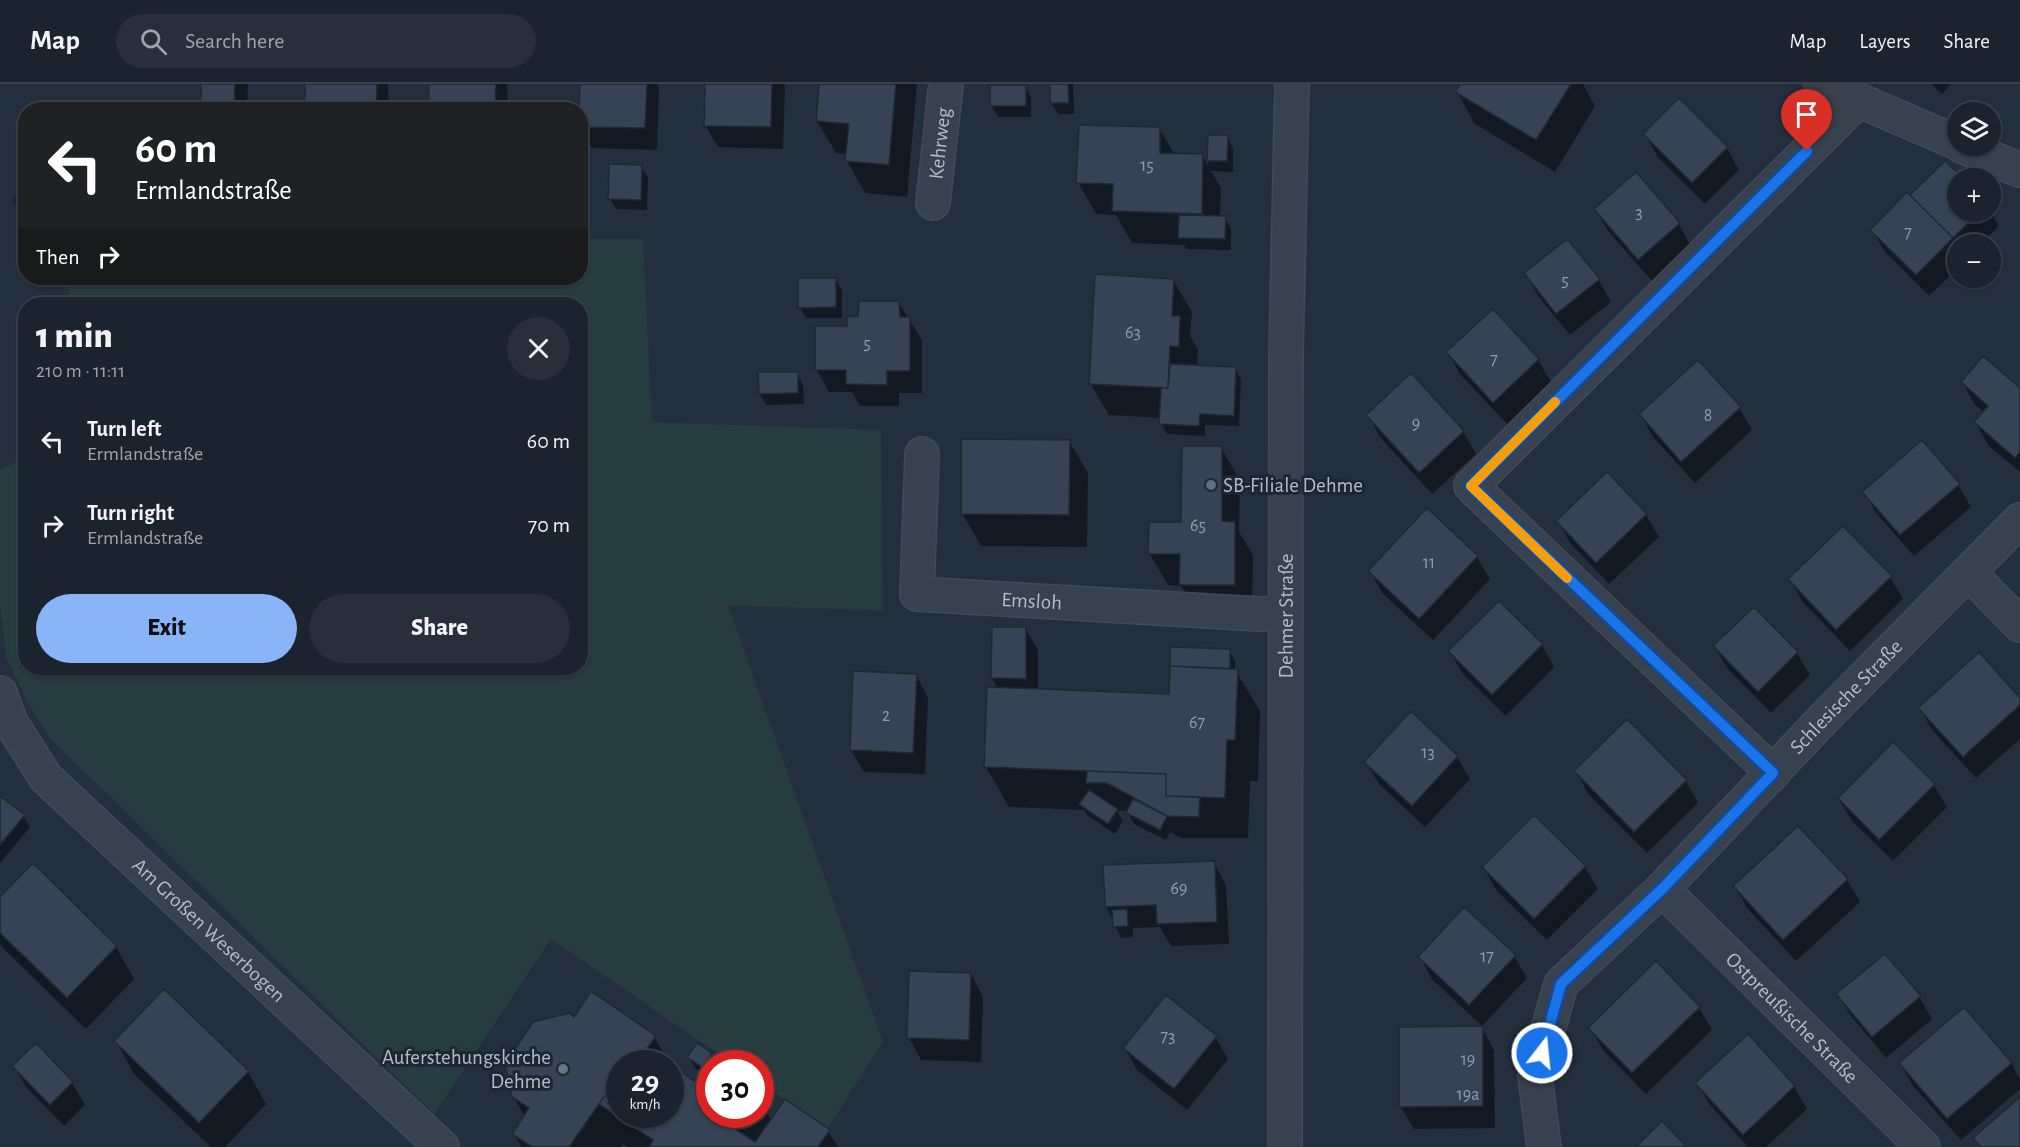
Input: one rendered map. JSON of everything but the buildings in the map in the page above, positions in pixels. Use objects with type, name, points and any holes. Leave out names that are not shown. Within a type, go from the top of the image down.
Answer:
[{"type":"street","name":"Kehrweg","points":[[933,203],[946,84]]},
{"type":"street","name":"Dehmer Straße","points":[[1284,1147],[1286,356],[1292,84]]},
{"type":"street","points":[[1821,84],[1947,139]]},
{"type":"street","points":[[1773,773],[1471,486],[1858,101]]},
{"type":"street","points":[[1986,156],[2020,170]]},
{"type":"street","name":"Emsloh","points":[[922,454],[917,594],[1247,613],[1286,613]]},
{"type":"street","name":"Schlesische Straße","points":[[1545,1147],[1535,1076],[1561,984],[1662,889],[1829,713],[2020,520]]},
{"type":"street","points":[[1969,573],[2020,625]]},
{"type":"street","name":"Am Großen Weserbogen","points":[[0,693],[11,723],[46,778],[442,1147]]},
{"type":"street","name":"Ostpreußische Straße","points":[[1662,889],[1923,1147]]},
{"type":"green space","points":[[588,239],[643,239],[652,422],[881,430],[883,611],[728,605],[883,1042],[827,1129],[774,1092],[774,1050],[713,1050],[551,939],[434,1114],[49,737],[26,699],[6,657],[0,604],[0,470],[18,462],[18,675],[588,675],[588,297],[69,297],[70,285],[588,285]]},
{"type":"slow traffic","points":[[1555,402],[1471,486],[1567,578]]},
{"type":"place","name":"SB-Filiale Dehme","points":[[1211,485]]},
{"type":"place","name":"Auferstehungskirche Dehme","points":[[563,1069]]},
{"type":"route","points":[[1542,1053],[1561,984],[1662,889],[1773,773],[1471,486],[1807,151]]}]
